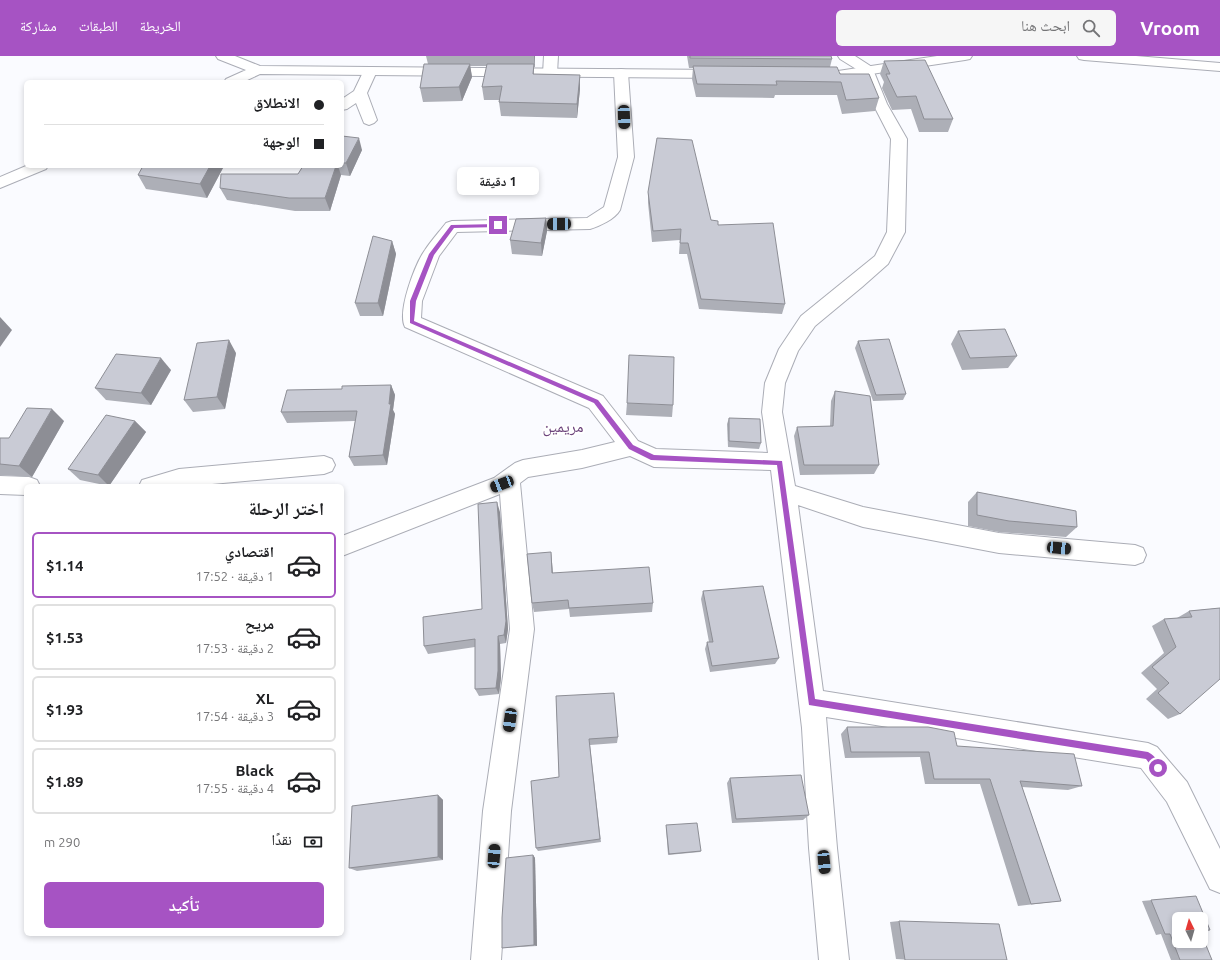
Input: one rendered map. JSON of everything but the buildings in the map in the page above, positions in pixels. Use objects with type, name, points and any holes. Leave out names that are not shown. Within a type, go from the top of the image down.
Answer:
[{"type":"street","points":[[223,56],[258,70],[738,74]]},
{"type":"street","points":[[550,72],[551,56]]},
{"type":"street","points":[[834,960],[823,848],[812,702],[785,492],[772,412],[775,382],[788,349],[808,321],[844,293],[882,260],[896,232],[899,139],[880,104],[867,70],[845,56]]},
{"type":"street","points":[[800,74],[838,74],[965,56]]},
{"type":"street","points":[[1084,56],[1220,67]]},
{"type":"street","points":[[236,80],[258,70]]},
{"type":"street","points":[[344,105],[360,93],[370,71]]},
{"type":"street","points":[[621,73],[626,157],[612,210],[590,223],[452,227],[432,254],[413,301],[412,322],[596,402],[631,447],[654,458],[780,462]]},
{"type":"street","points":[[360,93],[369,120]]},
{"type":"street","points":[[0,183],[35,168]]},
{"type":"street","points":[[344,545],[502,484],[523,469],[582,460],[631,447]]},
{"type":"street","points":[[157,484],[179,478],[324,465]]},
{"type":"street","points":[[486,960],[497,811],[522,629],[509,478]]},
{"type":"street","points":[[0,485],[24,486]]},
{"type":"street","points":[[785,492],[863,517],[999,543],[1135,555]]},
{"type":"street","points":[[812,702],[1148,756],[1177,792],[1220,879]]},
{"type":"district","name":"مريمين","points":[[563,426]]},
{"type":"route","points":[[498,225],[452,227],[432,254],[413,301],[412,322],[596,402],[631,447],[654,458],[780,462],[812,702],[1148,756],[1158,768]]}]
